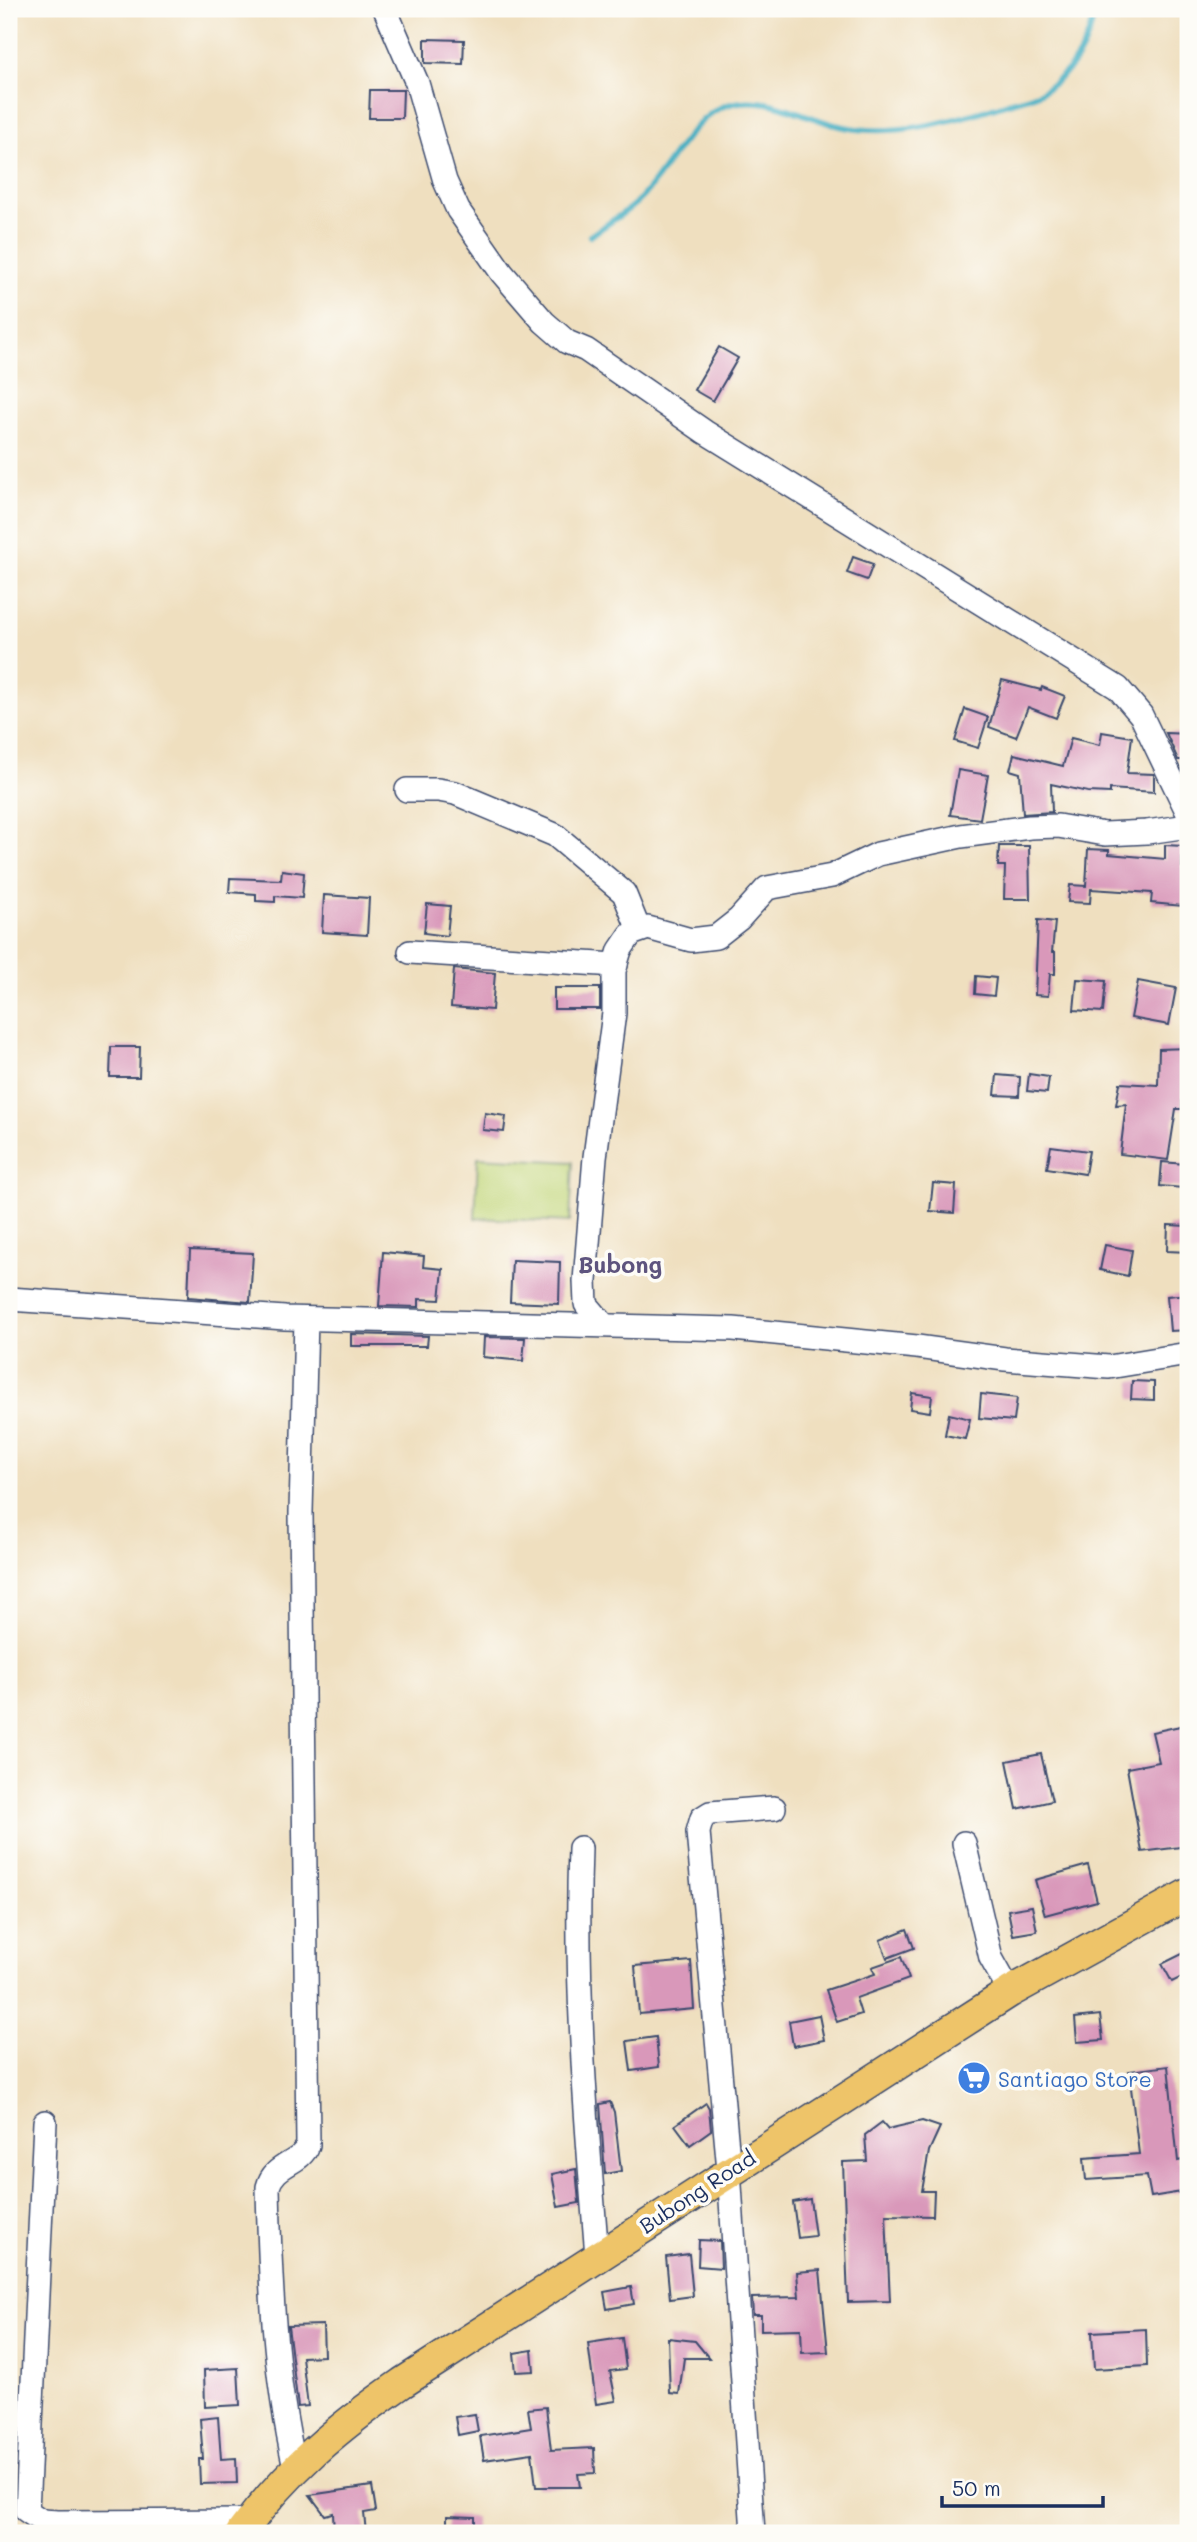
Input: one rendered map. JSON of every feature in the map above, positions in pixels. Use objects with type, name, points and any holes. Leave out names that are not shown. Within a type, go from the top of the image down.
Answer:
[{"type":"main road","name":"Bubong Road","points":[[246,2527],[295,2467],[364,2409],[729,2170],[1010,1992],[1188,1894]]},
{"type":"street","points":[[385,9],[417,83],[445,181],[458,210],[502,273],[544,323],[567,342],[586,350],[705,432],[1118,688],[1141,715],[1188,813]]},
{"type":"street","points":[[407,790],[455,793],[555,835],[624,893],[639,930]]},
{"type":"street","points":[[603,1324],[586,1304],[585,1281],[595,1157],[614,1013],[615,965],[625,941],[639,930],[648,928],[691,940],[716,937],[739,919],[767,888],[832,876],[864,859],[961,836],[1030,827],[1058,826],[1105,834],[1188,826]]},
{"type":"street","points":[[410,952],[615,965]]},
{"type":"street","points":[[9,1299],[306,1319],[603,1324],[802,1334],[1005,1359],[1109,1367],[1188,1354]]},
{"type":"street","points":[[295,2467],[284,2416],[279,2368],[268,2187],[273,2174],[302,2155],[308,2145],[301,1512],[306,1319]]},
{"type":"street","points":[[753,2533],[729,2170],[699,1822],[710,1813],[774,1808]]},
{"type":"street","points":[[964,1843],[991,1958],[1010,1992]]},
{"type":"street","points":[[580,1848],[578,1898],[586,2121],[597,2256]]},
{"type":"street","points":[[45,2122],[27,2511],[42,2521],[246,2527]]},
{"type":"green space","points":[[478,1157],[573,1162],[570,1222],[475,1218]]},
{"type":"building","points":[[425,39],[464,40],[463,64],[425,63]]},
{"type":"building","points":[[370,90],[403,90],[402,118],[369,118]]},
{"type":"building","points":[[719,347],[738,358],[713,401],[694,390]]},
{"type":"building","points":[[853,557],[873,564],[867,580],[847,573]]},
{"type":"building","points":[[1002,680],[1041,690],[1042,687],[1065,696],[1056,718],[1028,707],[1016,737],[989,727]]},
{"type":"building","points":[[965,709],[988,717],[978,748],[955,741]]},
{"type":"building","points":[[1102,732],[1132,737],[1127,773],[1154,774],[1154,792],[1110,789],[1110,793],[1088,792],[1051,784],[1052,812],[1023,814],[1020,773],[1010,770],[1014,754],[1063,766],[1071,738],[1100,745]]},
{"type":"building","points":[[1166,733],[1188,734],[1188,760],[1178,760]]},
{"type":"building","points":[[958,770],[988,775],[980,819],[950,815]]},
{"type":"building","points":[[1165,845],[1183,846],[1182,867],[1186,868],[1183,906],[1151,903],[1152,893],[1091,889],[1090,903],[1068,902],[1070,885],[1086,886],[1088,849],[1109,850],[1109,854],[1165,859]]},
{"type":"building","points":[[999,846],[1029,846],[1030,899],[1004,899],[1005,866],[998,866]]},
{"type":"building","points":[[282,870],[304,873],[302,898],[275,896],[275,902],[256,901],[256,894],[229,892],[230,878],[281,880]]},
{"type":"building","points":[[324,895],[369,898],[367,935],[322,932]]},
{"type":"building","points":[[427,904],[450,906],[447,936],[424,933]]},
{"type":"building","points":[[1038,920],[1055,922],[1052,952],[1055,952],[1055,974],[1050,974],[1048,996],[1035,995]]},
{"type":"building","points":[[454,969],[495,973],[492,1010],[451,1007]]},
{"type":"building","points":[[976,976],[996,978],[994,996],[975,994]]},
{"type":"building","points":[[1077,979],[1106,981],[1103,1012],[1074,1010]]},
{"type":"building","points":[[1138,981],[1176,988],[1169,1025],[1131,1018]]},
{"type":"building","points":[[554,988],[600,988],[600,1009],[554,1009]]},
{"type":"building","points":[[111,1047],[140,1047],[139,1077],[110,1077]]},
{"type":"building","points":[[1188,1048],[1188,1067],[1184,1067],[1182,1109],[1176,1109],[1168,1160],[1120,1154],[1126,1104],[1116,1105],[1120,1083],[1158,1085],[1159,1049]]},
{"type":"building","points":[[1029,1074],[1049,1077],[1047,1093],[1027,1091]]},
{"type":"building","points":[[997,1075],[1020,1077],[1019,1096],[995,1095]]},
{"type":"building","points":[[485,1113],[506,1116],[504,1132],[483,1130]]},
{"type":"building","points":[[1051,1146],[1089,1151],[1085,1174],[1047,1168]]},
{"type":"building","points":[[1162,1162],[1185,1164],[1183,1188],[1160,1186]]},
{"type":"building","points":[[933,1183],[956,1185],[954,1213],[930,1211]]},
{"type":"building","points":[[1168,1225],[1188,1226],[1188,1252],[1167,1251]]},
{"type":"building","points":[[1105,1245],[1132,1250],[1128,1276],[1100,1270]]},
{"type":"building","points":[[190,1250],[253,1253],[250,1302],[188,1297]]},
{"type":"building","points":[[383,1252],[424,1256],[423,1267],[443,1269],[440,1300],[419,1299],[419,1307],[379,1306]]},
{"type":"building","points":[[512,1260],[560,1262],[559,1304],[510,1302]]},
{"type":"building","points":[[1188,1294],[1188,1330],[1170,1331],[1167,1296]]},
{"type":"building","points":[[351,1334],[428,1336],[427,1346],[351,1346]]},
{"type":"building","points":[[484,1337],[525,1338],[523,1361],[483,1357]]},
{"type":"building","points":[[1132,1381],[1154,1382],[1154,1400],[1131,1399]]},
{"type":"building","points":[[912,1393],[932,1396],[930,1412],[910,1409]]},
{"type":"building","points":[[981,1394],[1017,1398],[1014,1421],[979,1418]]},
{"type":"building","points":[[949,1414],[970,1419],[965,1439],[945,1435]]},
{"type":"building","points":[[1185,1725],[1188,1740],[1188,1846],[1142,1852],[1127,1768],[1159,1762],[1152,1732]]},
{"type":"building","points":[[1041,1754],[1052,1801],[1017,1809],[1007,1761]]},
{"type":"building","points":[[1088,1865],[1097,1901],[1045,1915],[1035,1880]]},
{"type":"building","points":[[1032,1906],[1037,1931],[1013,1935],[1008,1910]]},
{"type":"building","points":[[907,1929],[914,1948],[887,1958],[880,1940]]},
{"type":"building","points":[[1188,1951],[1188,1974],[1172,1982],[1162,1964]]},
{"type":"building","points":[[901,1957],[909,1979],[856,1998],[861,2014],[837,2022],[826,1990],[875,1974],[872,1967]]},
{"type":"building","points":[[691,1961],[694,2009],[639,2014],[635,1966]]},
{"type":"building","points":[[819,2015],[824,2040],[793,2046],[789,2021]]},
{"type":"building","points":[[1100,2015],[1103,2040],[1077,2042],[1075,2018]]},
{"type":"building","points":[[656,2037],[659,2067],[631,2071],[627,2041]]},
{"type":"building","points":[[1168,2066],[1178,2161],[1182,2160],[1187,2191],[1151,2197],[1147,2176],[1086,2180],[1084,2158],[1139,2154],[1129,2071]]},
{"type":"building","points":[[610,2102],[614,2112],[621,2171],[605,2174],[600,2104]]},
{"type":"building","points":[[706,2103],[711,2130],[690,2145],[675,2125]]},
{"type":"building","points":[[922,2121],[940,2127],[929,2151],[922,2191],[934,2191],[933,2216],[886,2215],[890,2301],[848,2302],[843,2162],[867,2161],[865,2135],[882,2122],[888,2129]]},
{"type":"building","points":[[576,2169],[579,2203],[558,2207],[552,2174]]},
{"type":"building","points":[[810,2199],[815,2236],[798,2238],[793,2202]]},
{"type":"building","points":[[699,2240],[720,2241],[721,2268],[698,2266]]},
{"type":"building","points":[[689,2254],[693,2296],[670,2299],[666,2257]]},
{"type":"building","points":[[820,2270],[828,2352],[802,2353],[801,2329],[761,2330],[761,2315],[753,2315],[752,2298],[799,2297],[797,2272]]},
{"type":"building","points":[[631,2287],[634,2304],[607,2309],[604,2292]]},
{"type":"building","points":[[323,2325],[324,2356],[302,2357],[308,2406],[298,2407],[288,2326]]},
{"type":"building","points":[[1146,2329],[1147,2366],[1094,2369],[1092,2332]]},
{"type":"building","points":[[622,2338],[626,2369],[610,2371],[616,2401],[596,2404],[588,2343]]},
{"type":"building","points":[[668,2338],[695,2341],[709,2358],[684,2358],[679,2394],[670,2393]]},
{"type":"building","points":[[532,2350],[534,2371],[516,2372],[514,2353]]},
{"type":"building","points":[[238,2368],[240,2405],[205,2407],[204,2370]]},
{"type":"building","points":[[546,2407],[551,2450],[594,2448],[595,2473],[578,2474],[580,2487],[536,2487],[532,2453],[484,2460],[480,2436],[531,2428],[528,2409]]},
{"type":"building","points":[[475,2414],[478,2431],[458,2435],[455,2417]]},
{"type":"building","points":[[218,2417],[221,2459],[236,2458],[237,2483],[200,2484],[199,2459],[203,2459],[200,2419]]},
{"type":"building","points":[[372,2486],[376,2511],[364,2513],[366,2533],[334,2533],[333,2513],[325,2515],[310,2495]]},
{"type":"building","points":[[447,2516],[475,2517],[475,2533],[447,2533]]},
{"type":"waterway","points":[[590,236],[635,203],[691,132],[714,111],[727,105],[742,102],[771,104],[840,126],[882,130],[925,126],[968,116],[1030,97],[1054,83],[1079,56],[1089,33],[1094,9]]},
{"type":"place","name":"Santiago Store","points":[[974,2078]]},
{"type":"district","name":"Bubong","points":[[620,1264]]}]
